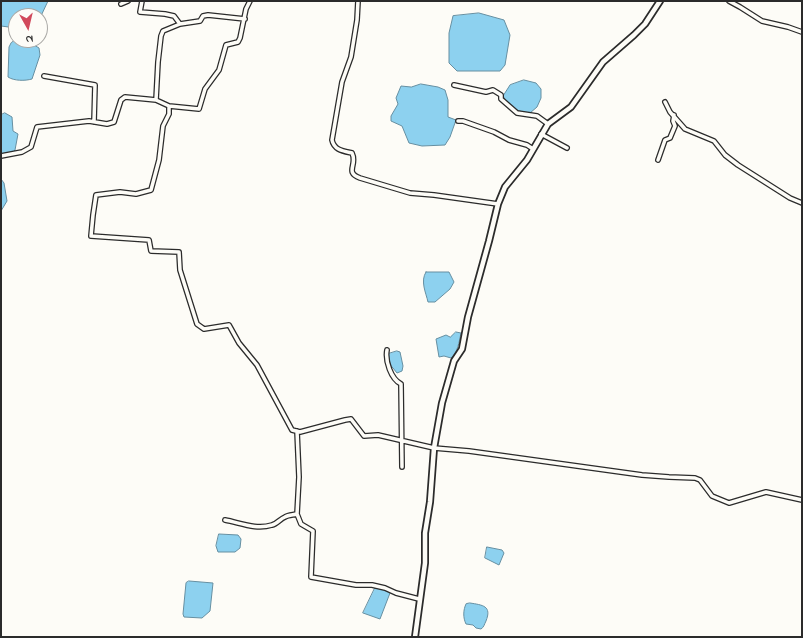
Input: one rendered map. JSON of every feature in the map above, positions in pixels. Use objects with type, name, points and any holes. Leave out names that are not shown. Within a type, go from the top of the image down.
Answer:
[{"type":"main road","points":[[415,637],[425,563],[425,533],[430,502],[434,448],[442,403],[454,361],[462,349],[468,317],[498,204],[505,187],[526,160],[548,124],[571,107],[603,62],[634,36],[645,24],[660,1]]},
{"type":"street","points":[[122,4],[128,1]]},
{"type":"street","points":[[142,1],[140,12],[174,16],[180,24]]},
{"type":"street","points":[[1,156],[22,152],[31,147],[37,127],[66,123],[94,122],[107,124],[114,122],[121,100],[125,97],[156,100],[169,106],[199,109],[206,89],[219,70],[226,45],[238,42],[240,38],[246,9],[250,1]]},
{"type":"street","points":[[358,1],[357,20],[351,57],[342,82],[332,140],[333,146],[336,148],[352,153],[354,162],[351,173],[353,176],[410,193],[498,204]]},
{"type":"street","points":[[729,1],[762,21],[802,32]]},
{"type":"street","points":[[156,100],[157,69],[163,31],[180,24],[200,21],[203,16],[208,15],[245,19]]},
{"type":"street","points":[[44,76],[95,85],[94,122]]},
{"type":"street","points":[[454,85],[486,92],[493,90],[501,95],[501,99],[516,113],[537,116],[548,124]]},
{"type":"street","points":[[665,102],[670,112],[685,129],[714,141],[725,155],[738,165],[790,198],[802,203]]},
{"type":"street","points":[[169,106],[169,114],[164,126],[159,160],[151,190],[136,194],[120,192],[96,194],[91,236],[149,240],[151,251],[179,252],[180,270],[197,324],[204,329],[229,325],[239,342],[257,365],[292,430],[300,432],[351,419],[364,436],[378,435],[402,442],[434,448],[487,453],[642,475],[669,478],[695,478],[700,480],[712,496],[729,504],[766,492],[802,500]]},
{"type":"street","points":[[658,160],[665,140],[670,138],[675,126],[673,121],[674,115]]},
{"type":"street","points":[[458,121],[463,121],[494,132],[509,140],[527,145],[533,149]]},
{"type":"street","points":[[541,134],[567,148]]},
{"type":"street","points":[[387,350],[386,357],[388,368],[397,382],[401,384],[402,467]]},
{"type":"street","points":[[297,431],[300,477],[297,514],[301,524],[313,531],[312,577],[356,585],[372,585],[419,599]]},
{"type":"street","points":[[225,520],[248,526],[263,527],[274,525],[285,516],[297,514]]},
{"type":"water","points":[[1,1],[48,1],[45,8],[8,8],[8,27],[1,26]]},
{"type":"water","points":[[479,13],[504,20],[510,35],[505,65],[500,71],[457,71],[449,63],[449,33],[453,16]]},
{"type":"water","points":[[9,48],[39,48],[40,55],[32,79],[20,80],[8,77]]},
{"type":"water","points":[[524,80],[536,83],[541,89],[541,98],[537,107],[530,113],[514,108],[503,96],[510,85]]},
{"type":"water","points":[[421,84],[438,87],[445,90],[448,100],[448,117],[456,120],[450,137],[445,145],[422,146],[409,143],[402,126],[391,121],[391,116],[398,104],[396,98],[401,86],[411,87]]},
{"type":"water","points":[[5,113],[12,117],[13,131],[18,134],[15,150],[12,153],[1,154],[1,115]]},
{"type":"water","points":[[1,179],[4,183],[7,201],[1,211]]},
{"type":"water","points":[[426,272],[449,272],[454,282],[450,289],[435,302],[428,302],[423,283]]},
{"type":"water","points":[[456,332],[461,333],[455,353],[451,358],[444,356],[439,357],[436,339],[446,335],[450,337]]},
{"type":"water","points":[[397,351],[400,352],[403,366],[402,371],[397,373],[388,362],[388,354]]},
{"type":"water","points":[[219,534],[238,535],[241,539],[240,548],[235,552],[218,552],[216,546]]},
{"type":"water","points":[[487,547],[502,550],[504,553],[499,565],[485,558]]},
{"type":"water","points":[[189,581],[213,583],[210,611],[202,618],[184,617],[186,583]]},
{"type":"water","points":[[375,588],[388,590],[390,593],[380,619],[363,613]]},
{"type":"water","points":[[470,603],[485,607],[487,609],[488,616],[484,626],[481,629],[476,628],[473,625],[466,624],[465,622],[464,609],[466,604]]}]
